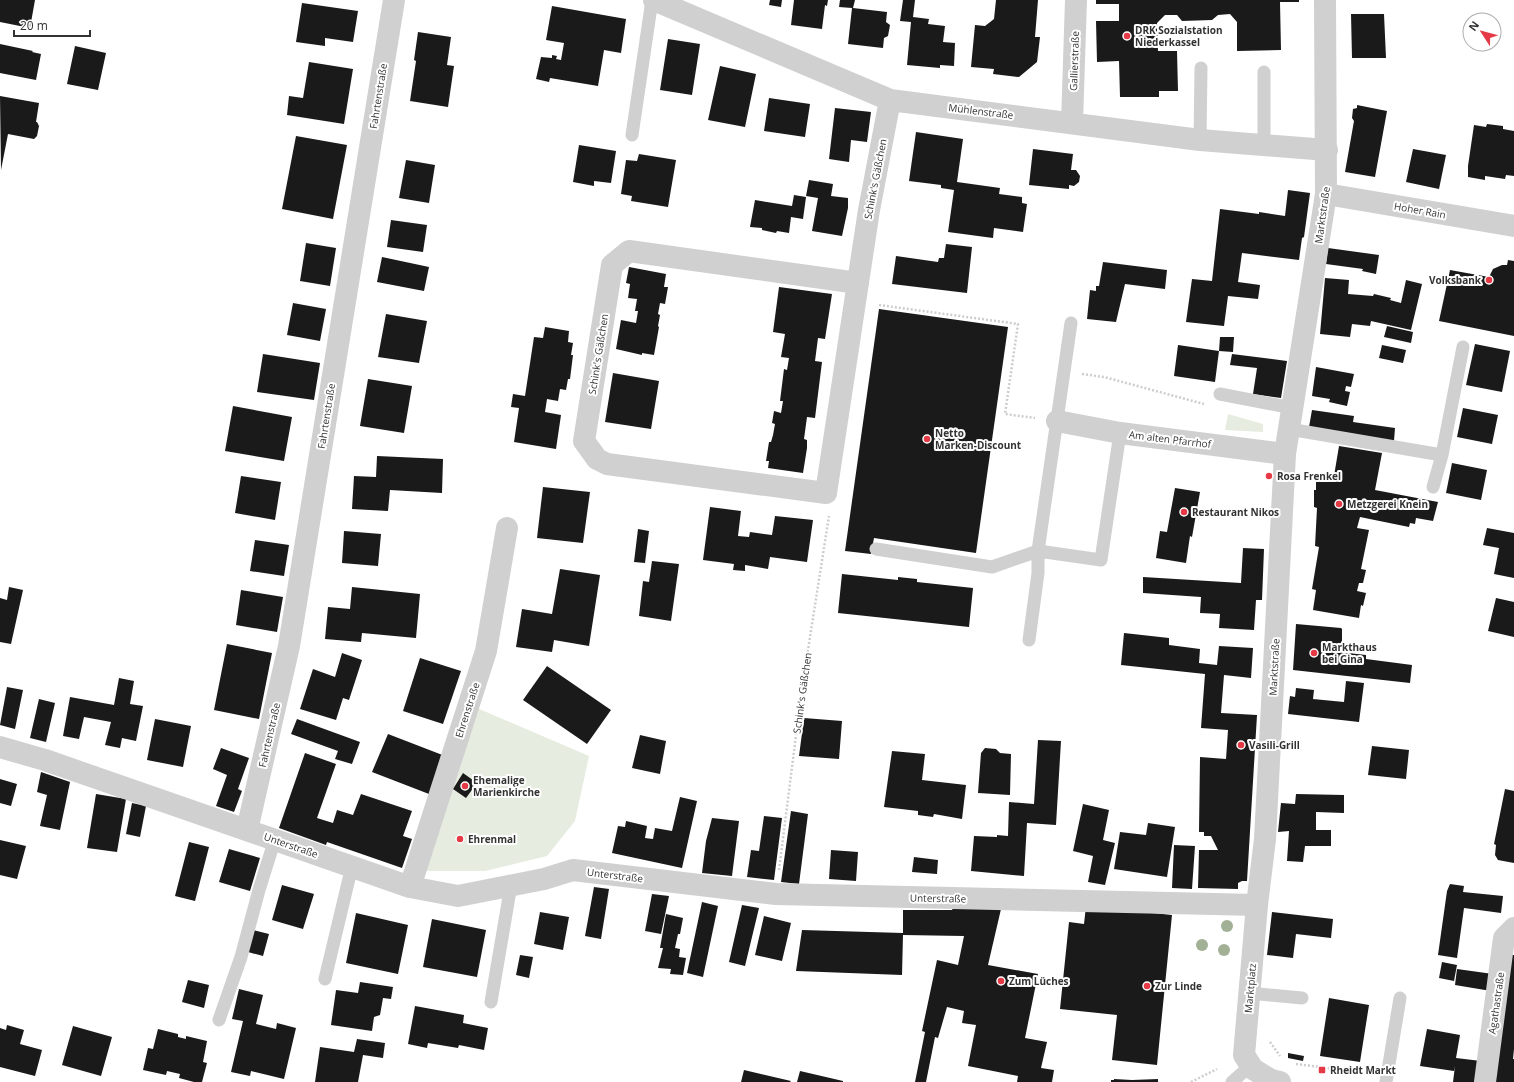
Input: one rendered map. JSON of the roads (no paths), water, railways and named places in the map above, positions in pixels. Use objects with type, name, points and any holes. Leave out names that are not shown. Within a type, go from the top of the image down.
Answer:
[{"type":"street","name":"Fahrtenstraße","points":[[247,830],[289,646],[394,0]]},
{"type":"street","name":"Mühlenstraße","points":[[653,0],[890,100],[1200,140],[1327,150]]},
{"type":"street","name":"Gallierstraße","points":[[1072,123],[1076,0]]},
{"type":"street","name":"Marktstraße","points":[[1257,905],[1265,839],[1285,454],[1326,194],[1327,150],[1325,96],[1325,0]]},
{"type":"street","name":"Schink's Gäßchen","points":[[856,292],[629,251],[612,265],[584,441],[597,459],[607,464],[826,493],[869,210],[890,100]]},
{"type":"street","name":"Hoher Rain","points":[[1326,194],[1514,226]]},
{"type":"street","name":"Am alten Pfarrhof","points":[[1057,421],[1120,433],[1285,454]]},
{"type":"street","name":"Ehrenstraße","points":[[410,887],[486,651],[507,528]]},
{"type":"street","name":"Unterstraße","points":[[0,747],[45,760],[410,887],[458,896],[544,879],[573,870],[776,894],[1257,905]]},
{"type":"street","name":"Marktplatz","points":[[1251,1067],[1244,1055],[1257,905]]},
{"type":"street","name":"Agathastraße","points":[[1485,1082],[1504,938],[1514,928]]},
{"type":"street","points":[[1251,1067],[1271,1080],[1280,1082]]},
{"type":"lane","points":[[632,135],[653,0]]},
{"type":"lane","points":[[1200,140],[1201,68]]},
{"type":"lane","points":[[1264,72],[1264,145]]},
{"type":"lane","points":[[1029,640],[1038,573],[1038,550],[1071,324]]},
{"type":"lane","points":[[1433,487],[1442,455],[1463,347]]},
{"type":"lane","points":[[1220,394],[1292,408]]},
{"type":"lane","points":[[1289,429],[1442,455]]},
{"type":"lane","points":[[876,549],[992,567],[1038,550],[1101,560],[1120,433]]},
{"type":"lane","points":[[219,1020],[241,957],[259,890],[275,839]]},
{"type":"lane","points":[[325,979],[352,866]]},
{"type":"lane","points":[[490,1002],[511,885]]},
{"type":"lane","points":[[1249,993],[1302,998]]},
{"type":"lane","points":[[1386,1082],[1400,998]]},
{"type":"lane","points":[[1232,1082],[1251,1067]]},
{"type":"place","name":"DRK Sozialstation Niederkassel","points":[[1127,36]]},
{"type":"place","name":"Volksbank","points":[[1489,280]]},
{"type":"place","name":"Netto Marken-Discount","points":[[927,439]]},
{"type":"place","name":"Rosa Frenkel","points":[[1269,476]]},
{"type":"place","name":"Metzgerei Knein","points":[[1339,504]]},
{"type":"place","name":"Restaurant Nikos","points":[[1184,512]]},
{"type":"place","name":"Markthaus bei Gina","points":[[1314,653]]},
{"type":"place","name":"Vasili-Grill","points":[[1241,745]]},
{"type":"place","name":"Ehemalige Marienkirche","points":[[465,786]]},
{"type":"place","name":"Ehrenmal","points":[[460,839]]},
{"type":"place","name":"Zum Lüches","points":[[1001,981]]},
{"type":"place","name":"Zur Linde","points":[[1147,986]]},
{"type":"place","name":"Rheidt Markt","points":[[1322,1070]]}]
